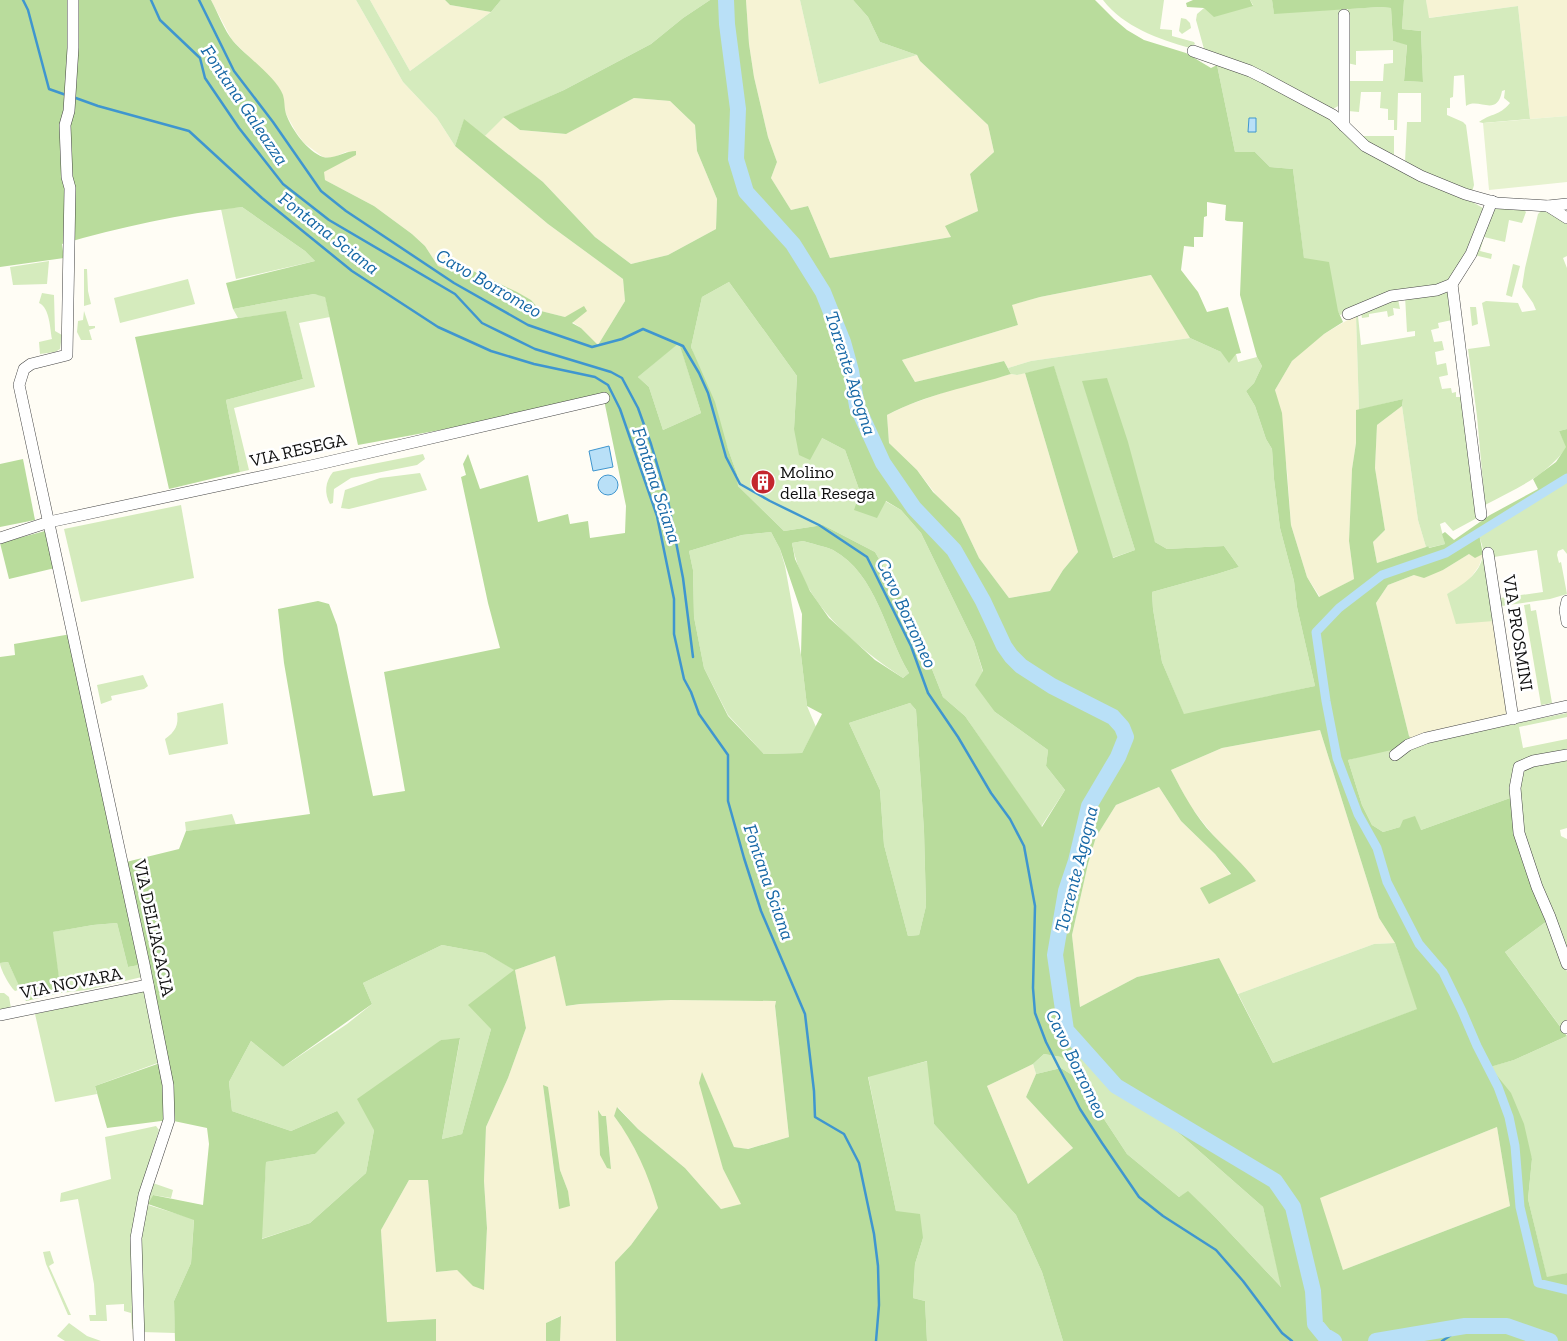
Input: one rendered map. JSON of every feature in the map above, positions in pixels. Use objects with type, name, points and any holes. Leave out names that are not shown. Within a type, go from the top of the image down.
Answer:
[{"type":"street","name":"VIA DELL'ACACIA","points":[[73,0],[70,96],[65,126],[67,177],[70,188],[67,355],[31,364],[24,369],[19,385],[168,1085],[169,1120],[144,1195],[136,1238],[139,1341]]},
{"type":"street","points":[[1344,15],[1344,126]]},
{"type":"street","points":[[1192,51],[1250,71],[1333,115],[1365,146],[1421,176],[1465,194],[1492,201],[1548,206],[1567,204]]},
{"type":"street","points":[[1348,314],[1391,296],[1437,290],[1452,284],[1471,254],[1492,201]]},
{"type":"street","points":[[1548,206],[1567,218]]},
{"type":"street","points":[[1452,284],[1481,515]]},
{"type":"street","name":"VIA RESEGA","points":[[0,538],[49,522],[325,462],[604,398]]},
{"type":"street","name":"VIA PROSMINI","points":[[1488,553],[1513,719]]},
{"type":"street","points":[[1567,601],[1564,610],[1567,622]]},
{"type":"street","name":"VIA PROSMINI","points":[[1395,755],[1408,745],[1426,738],[1567,706]]},
{"type":"street","points":[[1567,755],[1533,761],[1519,767],[1515,788],[1519,833],[1537,888],[1567,964]]},
{"type":"street","name":"VIA NOVARA","points":[[0,1015],[148,985]]},
{"type":"shaded area","points":[[211,0],[356,0],[403,82],[437,118],[455,146],[548,224],[623,279],[625,301],[598,345],[581,328],[565,317],[541,311],[531,300],[489,278],[467,268],[446,269],[438,266],[425,246],[412,234],[374,206],[325,180],[323,172],[348,151],[332,158],[323,157],[304,143],[286,114],[282,94],[276,84],[232,40]]},
{"type":"shaded area","points":[[370,0],[445,0],[450,5],[491,12],[410,71]]},
{"type":"shaded area","points":[[746,0],[800,0],[819,84],[917,55],[920,61],[988,125],[994,152],[970,174],[978,211],[946,226],[951,237],[830,258],[808,206],[791,210],[771,178],[777,162],[768,137],[754,77],[749,44]]},
{"type":"shaded area","points":[[1426,0],[1567,0],[1567,116],[1530,119],[1518,6],[1428,18]]},
{"type":"shaded area","points":[[634,98],[670,101],[695,125],[697,151],[717,199],[716,229],[668,255],[631,264],[595,237],[543,182],[485,136],[503,117],[520,130],[565,134]]},
{"type":"shaded area","points":[[1152,275],[1190,338],[1031,361],[1008,368],[1004,361],[915,382],[902,360],[1018,325],[1011,305],[1040,297]]},
{"type":"shaded area","points":[[1356,315],[1359,410],[1356,411],[1356,443],[1352,469],[1349,541],[1354,579],[1320,597],[1307,577],[1291,525],[1287,470],[1275,390],[1292,361],[1306,348],[1324,334]]},
{"type":"shaded area","points":[[1025,373],[1078,552],[1063,570],[1050,591],[1009,598],[979,558],[960,518],[937,496],[917,470],[889,443],[887,415],[908,405],[956,388],[1011,374]]},
{"type":"shaded area","points":[[1402,406],[1418,520],[1426,547],[1377,563],[1373,542],[1385,530],[1375,468],[1377,425]]},
{"type":"shaded area","points":[[1469,554],[1483,554],[1479,566],[1467,583],[1447,594],[1494,621],[1511,717],[1413,740],[1409,736],[1376,603],[1388,585],[1414,575],[1443,570]]},
{"type":"shaded area","points":[[1320,730],[1379,918],[1395,943],[1374,944],[1238,994],[1218,958],[1137,977],[1080,1007],[1072,935],[1096,837],[1116,805],[1159,787],[1181,821],[1215,854],[1231,875],[1256,881],[1213,835],[1190,806],[1171,770],[1222,748]]},
{"type":"shaded area","points":[[555,956],[567,1006],[671,1000],[776,1001],[775,1007],[789,1137],[747,1149],[734,1147],[702,1073],[723,1169],[742,1204],[721,1209],[685,1168],[638,1129],[618,1107],[614,1116],[627,1134],[649,1176],[658,1208],[631,1245],[615,1262],[616,1341],[560,1341],[560,1316],[546,1323],[546,1341],[436,1341],[436,1319],[387,1322],[381,1230],[409,1180],[428,1180],[436,1272],[457,1270],[473,1285],[484,1289],[487,1228],[484,1181],[486,1127],[508,1078],[526,1028],[515,970]],"holes":[[[543,1085],[560,1170],[568,1191],[557,1195]],[[599,1111],[602,1116],[606,1116],[611,1169]]]},
{"type":"shaded area","points":[[1033,1064],[1036,1074],[1026,1097],[1073,1148],[1028,1184],[987,1086]]},
{"type":"shaded area","points":[[1497,1127],[1510,1206],[1343,1270],[1319,1198]]},
{"type":"green space","points":[[0,0],[211,0],[233,41],[268,74],[279,88],[283,95],[285,112],[296,133],[306,145],[317,154],[327,158],[356,151],[356,155],[324,172],[325,180],[374,206],[412,234],[425,246],[438,266],[446,269],[467,268],[531,300],[541,311],[565,317],[584,306],[587,311],[572,323],[581,328],[598,345],[625,301],[623,279],[548,224],[455,146],[464,119],[543,182],[595,237],[631,264],[668,255],[716,229],[717,199],[697,151],[695,125],[670,101],[634,98],[566,134],[520,130],[503,117],[564,90],[651,44],[683,18],[710,0],[746,0],[749,44],[754,77],[768,137],[777,162],[771,178],[791,210],[808,206],[830,258],[951,237],[945,226],[978,211],[970,174],[994,152],[988,125],[920,61],[917,55],[880,42],[868,17],[853,0],[1095,0],[1127,30],[1144,40],[1186,53],[1211,68],[1217,65],[1235,152],[1255,152],[1270,167],[1293,169],[1304,258],[1329,262],[1338,311],[1343,322],[1324,334],[1292,361],[1275,390],[1282,413],[1291,525],[1307,577],[1319,597],[1354,579],[1349,541],[1352,469],[1356,443],[1356,410],[1403,399],[1402,406],[1377,425],[1375,468],[1385,530],[1373,542],[1377,563],[1428,546],[1429,548],[1445,544],[1442,534],[1445,532],[1454,540],[1490,515],[1538,489],[1533,479],[1556,462],[1566,447],[1559,431],[1567,429],[1567,481],[1479,534],[1483,554],[1475,558],[1469,554],[1443,570],[1424,578],[1414,575],[1388,585],[1376,603],[1409,736],[1413,740],[1396,749],[1348,760],[1362,805],[1372,825],[1383,832],[1400,827],[1403,820],[1415,816],[1421,830],[1513,797],[1547,921],[1505,952],[1567,1036],[1514,1060],[1490,1067],[1511,1093],[1524,1124],[1532,1159],[1528,1199],[1547,1277],[1567,1273],[1567,1341],[1063,1341],[1042,1272],[1016,1215],[934,1124],[927,1061],[868,1077],[896,1211],[920,1214],[923,1238],[915,1264],[913,1298],[925,1301],[927,1341],[616,1341],[615,1262],[631,1245],[658,1208],[640,1160],[614,1116],[617,1107],[638,1129],[685,1168],[721,1209],[741,1204],[723,1169],[699,1083],[702,1072],[734,1147],[748,1149],[789,1137],[776,1001],[671,1000],[566,1006],[555,956],[515,970],[526,1028],[508,1078],[486,1127],[484,1181],[487,1228],[484,1290],[473,1286],[457,1270],[436,1272],[428,1180],[409,1180],[381,1230],[387,1322],[436,1319],[436,1341],[175,1341],[174,1301],[191,1263],[194,1220],[148,1204],[153,1195],[203,1205],[209,1144],[207,1128],[169,1120],[107,1128],[95,1086],[163,1062],[126,862],[179,849],[186,831],[310,814],[284,663],[278,609],[318,601],[329,604],[337,625],[373,796],[405,791],[384,672],[500,648],[488,603],[461,477],[466,475],[463,464],[468,454],[480,489],[528,475],[538,522],[568,514],[570,524],[588,521],[590,538],[625,533],[626,506],[604,400],[358,445],[325,297],[314,294],[233,309],[226,283],[315,261],[305,251],[242,207],[174,217],[106,232],[62,244],[64,258],[0,267]],"holes":[[[1207,202],[1226,205],[1225,220],[1243,222],[1240,295],[1257,357],[1262,366],[1254,383],[1246,391],[1255,406],[1266,439],[1272,449],[1280,528],[1294,581],[1297,607],[1315,686],[1184,714],[1162,662],[1152,592],[1239,567],[1224,546],[1167,549],[1155,542],[1128,442],[1107,378],[1082,381],[1135,550],[1113,558],[1054,366],[1025,373],[1078,552],[1063,570],[1050,591],[1009,598],[979,558],[960,518],[933,492],[917,470],[889,443],[887,415],[933,396],[1011,374],[1004,361],[915,382],[902,360],[1018,325],[1012,305],[1040,297],[1151,275],[1190,338],[1221,352],[1229,363],[1236,354],[1241,353],[1228,307],[1207,312],[1198,292],[1181,270],[1184,246],[1194,247],[1194,237],[1203,237],[1204,217],[1207,216]],[[729,282],[797,376],[794,429],[799,455],[810,460],[822,438],[845,450],[860,492],[854,510],[877,518],[886,501],[901,510],[921,533],[974,642],[983,671],[975,685],[995,712],[1048,750],[1046,766],[1065,790],[1042,827],[965,716],[943,697],[909,611],[875,552],[823,525],[784,531],[738,486],[737,474],[715,402],[691,347],[702,297]],[[679,343],[701,413],[663,430],[649,387],[638,377]],[[771,532],[780,549],[802,614],[801,655],[807,706],[822,714],[802,753],[764,754],[728,716],[704,668],[694,617],[693,570],[689,551],[742,535]],[[803,541],[833,550],[848,561],[860,574],[879,606],[909,673],[903,678],[875,660],[829,618],[810,591],[795,559],[792,543]],[[910,703],[916,710],[924,831],[926,906],[919,935],[908,936],[884,845],[880,790],[849,723]],[[1320,730],[1379,918],[1395,943],[1417,1009],[1273,1063],[1219,958],[1137,977],[1080,1007],[1072,935],[1096,837],[1116,805],[1159,787],[1181,821],[1215,854],[1231,874],[1200,888],[1209,904],[1256,881],[1201,820],[1171,770],[1222,748]],[[442,945],[485,953],[514,970],[468,1005],[491,1029],[462,1134],[442,1139],[460,1038],[441,1040],[357,1099],[374,1130],[366,1173],[310,1223],[262,1239],[266,1162],[315,1154],[345,1123],[337,1111],[291,1131],[232,1111],[229,1082],[251,1041],[283,1067],[372,1004],[363,983]],[[1088,1045],[1124,1085],[1263,1207],[1281,1287],[1188,1191],[1179,1197],[1127,1154],[1077,1078],[1061,1068],[1036,1074],[1026,1097],[1073,1148],[1028,1184],[987,1086],[1033,1064],[1044,1054],[1061,1057],[1076,1066]],[[1497,1127],[1510,1206],[1343,1270],[1320,1198]]]},
{"type":"green space","points":[[356,0],[370,0],[410,71],[491,12],[501,0],[710,0],[683,18],[651,44],[564,90],[504,117],[485,136],[464,120],[455,146],[437,118],[403,82]]},
{"type":"green space","points":[[445,0],[501,0],[491,12],[450,5]]},
{"type":"green space","points":[[800,0],[853,0],[868,17],[880,42],[917,55],[819,84]]},
{"type":"green space","points":[[1103,0],[1164,0],[1160,29],[1172,30],[1172,36],[1194,42],[1195,44],[1190,48],[1142,31],[1121,18]]},
{"type":"green space","points":[[1193,0],[1250,0],[1253,6],[1214,17],[1204,8],[1187,7],[1186,3]]},
{"type":"green space","points":[[1250,0],[1272,0],[1274,13],[1342,9],[1340,105],[1331,110],[1204,49],[1196,20],[1197,14],[1204,8],[1253,5]]},
{"type":"green space","points":[[1272,0],[1404,0],[1402,29],[1421,31],[1423,82],[1404,81],[1407,45],[1393,41],[1391,8],[1380,7],[1274,14]]},
{"type":"green space","points":[[1404,0],[1426,0],[1429,18],[1518,6],[1530,119],[1479,122],[1499,113],[1510,103],[1504,98],[1505,90],[1502,91],[1500,99],[1492,105],[1471,104],[1466,106],[1464,75],[1454,76],[1453,97],[1450,98],[1450,108],[1447,108],[1447,115],[1466,125],[1474,185],[1472,192],[1433,177],[1405,162],[1407,122],[1421,122],[1421,93],[1398,93],[1397,130],[1394,130],[1394,120],[1388,120],[1388,109],[1380,108],[1381,92],[1361,92],[1359,112],[1348,111],[1348,81],[1383,81],[1384,64],[1393,63],[1393,50],[1356,51],[1356,65],[1347,63],[1348,9],[1391,8],[1393,41],[1407,44],[1404,81],[1423,82],[1421,31],[1402,29]]},
{"type":"green space","points":[[1181,18],[1186,19],[1190,23],[1191,28],[1182,34],[1179,31]]},
{"type":"green space","points":[[1217,65],[1249,73],[1330,117],[1342,129],[1483,208],[1466,251],[1449,281],[1340,315],[1304,259],[1293,169],[1270,167],[1255,152],[1235,152]]},
{"type":"green space","points":[[1567,116],[1567,182],[1489,190],[1483,123]]},
{"type":"green space","points":[[1362,136],[1394,136],[1394,155],[1371,144]]},
{"type":"green space","points":[[1520,206],[1526,212],[1522,223],[1509,220],[1505,242],[1484,237],[1480,251],[1492,254],[1491,259],[1474,255],[1496,207]]},
{"type":"green space","points":[[242,207],[305,251],[315,261],[236,279],[221,209]]},
{"type":"green space","points":[[1544,208],[1567,221],[1567,256],[1563,258],[1567,268],[1567,429],[1559,431],[1567,447],[1540,474],[1485,505],[1477,416],[1468,349],[1490,346],[1482,303],[1486,301],[1518,303],[1522,312],[1536,310],[1522,287],[1538,214]]},
{"type":"green space","points":[[49,261],[47,284],[13,285],[10,267]]},
{"type":"green space","points":[[1513,264],[1520,266],[1512,297],[1506,295]]},
{"type":"green space","points":[[84,269],[87,269],[88,291],[91,304],[84,306]]},
{"type":"green space","points":[[188,279],[195,304],[120,323],[114,298]]},
{"type":"green space","points":[[729,282],[797,376],[794,429],[822,438],[845,450],[860,492],[885,501],[901,510],[921,533],[974,642],[995,712],[1048,750],[1046,766],[1065,790],[1041,827],[965,716],[943,697],[909,611],[875,552],[823,525],[784,531],[738,486],[737,474],[691,347],[702,297]]},
{"type":"green space","points":[[1450,290],[1452,320],[1438,323],[1439,328],[1431,330],[1434,342],[1442,341],[1444,350],[1435,352],[1437,365],[1446,363],[1448,375],[1439,377],[1442,389],[1451,388],[1452,393],[1456,392],[1456,397],[1461,397],[1477,518],[1453,531],[1445,522],[1440,524],[1445,544],[1428,548],[1428,546],[1426,547],[1418,520],[1402,406],[1403,399],[1359,410],[1356,315],[1358,316],[1361,345],[1415,336],[1415,331],[1407,332],[1405,296]]},
{"type":"green space","points":[[42,293],[54,295],[55,331],[62,335],[60,349],[55,352],[40,354],[39,342],[52,339],[47,314],[39,303]]},
{"type":"green space","points":[[314,294],[325,296],[330,317],[299,323],[315,387],[234,408],[249,470],[240,472],[226,400],[303,379],[286,312],[238,318],[233,309]]},
{"type":"green space","points":[[1398,299],[1400,309],[1393,308],[1394,315],[1388,317],[1387,311],[1369,314],[1369,317],[1362,318],[1361,313]]},
{"type":"green space","points":[[1470,307],[1476,307],[1478,324],[1472,326]]},
{"type":"green space","points":[[84,311],[89,326],[95,326],[95,328],[89,330],[92,340],[81,340],[77,332],[78,321],[83,320]]},
{"type":"green space","points":[[286,311],[303,379],[226,400],[240,472],[169,489],[135,337]]},
{"type":"green space","points":[[1190,338],[1221,352],[1236,354],[1238,362],[1257,357],[1262,366],[1254,383],[1246,391],[1255,406],[1266,439],[1272,449],[1280,528],[1294,581],[1297,607],[1315,686],[1184,715],[1162,662],[1152,592],[1239,567],[1224,546],[1167,549],[1155,542],[1083,382],[1135,550],[1112,558],[1054,367],[1017,375],[1011,374],[1008,368],[1031,361]]},
{"type":"green space","points":[[679,342],[701,413],[663,430],[649,387],[638,377]]},
{"type":"green space","points":[[423,454],[425,459],[417,465],[351,478],[334,489],[333,503],[330,504],[326,488],[333,472]]},
{"type":"green space","points":[[23,459],[35,520],[0,527],[0,464]]},
{"type":"green space","points":[[420,473],[427,490],[349,509],[341,508],[345,490],[380,478]]},
{"type":"green space","points":[[1567,481],[1567,554],[1563,549],[1558,551],[1557,555],[1559,563],[1561,562],[1567,594],[1550,599],[1502,606],[1500,598],[1543,592],[1537,550],[1494,557],[1494,621],[1456,624],[1447,594],[1470,578],[1479,567],[1483,552],[1479,535]]},
{"type":"green space","points":[[181,505],[194,578],[81,602],[64,529]]},
{"type":"green space","points":[[45,531],[55,568],[9,579],[0,543]]},
{"type":"green space","points":[[771,532],[780,549],[785,566],[801,655],[807,706],[816,727],[802,753],[764,754],[728,715],[704,668],[694,617],[693,570],[689,551],[742,535]]},
{"type":"green space","points":[[803,541],[833,550],[848,561],[860,574],[879,606],[909,673],[903,678],[849,637],[819,604],[807,585],[798,565],[792,543]]},
{"type":"green space","points":[[1530,604],[1531,611],[1536,610],[1552,703],[1541,705],[1524,605]]},
{"type":"green space","points":[[71,634],[139,965],[128,967],[117,923],[53,932],[61,993],[26,1001],[8,962],[0,963],[0,657],[15,655],[14,644]]},
{"type":"green space","points":[[143,675],[148,686],[144,689],[111,696],[112,700],[101,704],[97,685]]},
{"type":"green space","points":[[223,703],[228,744],[169,755],[165,739],[175,728],[177,713]]},
{"type":"green space","points":[[910,703],[916,710],[924,831],[926,906],[919,935],[908,936],[884,845],[880,790],[849,723]]},
{"type":"green space","points":[[1567,713],[1567,717],[1519,727],[1523,748],[1567,739],[1567,752],[1524,761],[1513,797],[1421,830],[1400,827],[1383,832],[1372,825],[1362,805],[1348,760],[1380,751]]},
{"type":"green space","points":[[1567,758],[1567,828],[1560,830],[1561,836],[1567,839],[1567,954],[1523,833],[1519,792],[1521,769]]},
{"type":"green space","points":[[232,814],[236,825],[186,831],[185,822]]},
{"type":"green space","points":[[1547,921],[1562,952],[1567,972],[1567,1023],[1562,1029],[1505,952]]},
{"type":"green space","points":[[117,923],[128,967],[144,964],[146,976],[87,990],[61,993],[52,932]]},
{"type":"green space","points":[[1395,943],[1418,1009],[1273,1063],[1238,994],[1374,944]]},
{"type":"green space","points":[[442,945],[485,953],[515,970],[491,1029],[462,1134],[442,1139],[460,1039],[441,1040],[374,1130],[366,1173],[310,1223],[261,1239],[266,1162],[315,1154],[337,1111],[291,1131],[232,1111],[229,1082],[251,1041],[283,1067],[347,1024],[372,1004],[363,983]]},
{"type":"green space","points":[[8,962],[21,989],[15,991],[3,973],[0,963]]},
{"type":"green space","points":[[149,989],[163,1061],[95,1086],[97,1094],[55,1102],[35,1014]]},
{"type":"green space","points":[[0,993],[4,993],[9,997],[11,1008],[0,1010]]},
{"type":"green space","points":[[1567,1036],[1567,1273],[1547,1278],[1528,1199],[1532,1159],[1489,1067],[1514,1060]]},
{"type":"green space","points":[[1088,1044],[1124,1085],[1263,1207],[1282,1288],[1216,1218],[1188,1192],[1179,1197],[1127,1154],[1077,1078],[1061,1068],[1036,1074],[1033,1064],[1044,1054],[1061,1057]]},
{"type":"green space","points":[[928,1061],[934,1124],[1016,1215],[1042,1272],[1063,1341],[927,1341],[925,1301],[913,1298],[915,1264],[923,1238],[896,1211],[868,1076]]},
{"type":"green space","points":[[543,1085],[548,1087],[560,1170],[568,1191],[570,1206],[559,1209]]},
{"type":"green space","points":[[598,1110],[602,1116],[606,1116],[611,1169],[607,1168],[600,1155]]},
{"type":"green space","points":[[156,1126],[159,1130],[137,1201],[136,1328],[132,1329],[131,1313],[124,1311],[124,1304],[106,1305],[107,1321],[90,1321],[89,1315],[96,1315],[94,1284],[78,1199],[60,1202],[61,1193],[111,1179],[105,1137]]},
{"type":"green space","points":[[150,1182],[173,1190],[171,1198],[153,1195],[148,1205],[194,1219],[191,1263],[174,1301],[175,1333],[142,1332],[139,1239]]},
{"type":"green space","points":[[50,1251],[54,1263],[49,1266],[71,1315],[68,1315],[46,1264],[43,1252]]},
{"type":"green space","points":[[561,1316],[560,1341],[546,1341],[546,1323]]},
{"type":"green space","points":[[69,1323],[87,1336],[101,1341],[65,1341],[57,1336]]},
{"type":"water","points":[[1249,118],[1256,118],[1256,132],[1248,132]]},
{"type":"water","points":[[609,446],[613,467],[593,471],[589,451]]},
{"type":"water","points":[[608,475],[615,478],[618,485],[615,492],[608,495],[601,492],[598,485],[601,478]]},
{"type":"waterway","name":"Fontana Sciana","points":[[23,0],[28,10],[49,89],[66,95]]},
{"type":"waterway","name":"Fontana Galeazza","points":[[151,0],[160,20],[200,58],[205,78],[239,128],[283,184],[329,220],[455,294],[482,323],[535,349],[611,372],[622,378],[638,408],[668,501],[683,578],[693,657]]},
{"type":"waterway","name":"Cavo Borromeo","points":[[199,0],[234,71],[273,122],[321,191],[346,211],[454,283],[528,325],[592,347],[622,339],[643,329],[683,346],[708,393],[726,457],[740,484],[819,525],[867,557],[911,646],[928,693],[958,737],[991,793],[1010,819],[1024,846],[1035,906],[1033,988],[1035,1013],[1046,1042],[1080,1109],[1139,1197],[1163,1216],[1216,1250],[1243,1281],[1282,1333],[1292,1341]]},
{"type":"waterway","name":"Torrente Agogna","points":[[726,0],[727,24],[738,109],[736,159],[746,192],[793,244],[823,292],[843,342],[851,371],[857,406],[883,463],[914,508],[954,550],[1011,656],[1021,666],[1052,686],[1113,717],[1122,727],[1126,737],[1118,757],[1089,806],[1076,861],[1066,891],[1055,955],[1066,1030],[1116,1086],[1275,1181],[1293,1207],[1313,1291],[1315,1324],[1324,1335],[1334,1341]]},
{"type":"waterway","name":"Fontana Sciana","points":[[73,97],[98,106],[189,131],[262,198],[352,271],[438,327],[491,351],[534,364],[595,377],[608,385],[620,409],[657,516],[674,599],[674,634],[684,679],[699,714],[728,755],[728,801],[744,858],[761,911],[805,1014],[814,1091],[815,1117],[844,1134],[859,1163],[874,1234],[878,1266],[879,1305],[876,1341]]},
{"type":"waterway","points":[[1567,478],[1446,553],[1382,575],[1339,608],[1316,632],[1337,758],[1358,814],[1377,848],[1387,882],[1419,944],[1443,972],[1498,1087],[1509,1117],[1515,1146],[1520,1207],[1538,1283],[1567,1290]]},
{"type":"waterway","name":"Cavo Borromeo","points":[[1442,1341],[1465,1326]]},
{"type":"waterway","name":"Cavo Borromeo","points":[[1376,1341],[1465,1326],[1507,1326],[1550,1341]]},
{"type":"place","name":"Molino della Resega","points":[[763,482]]}]
